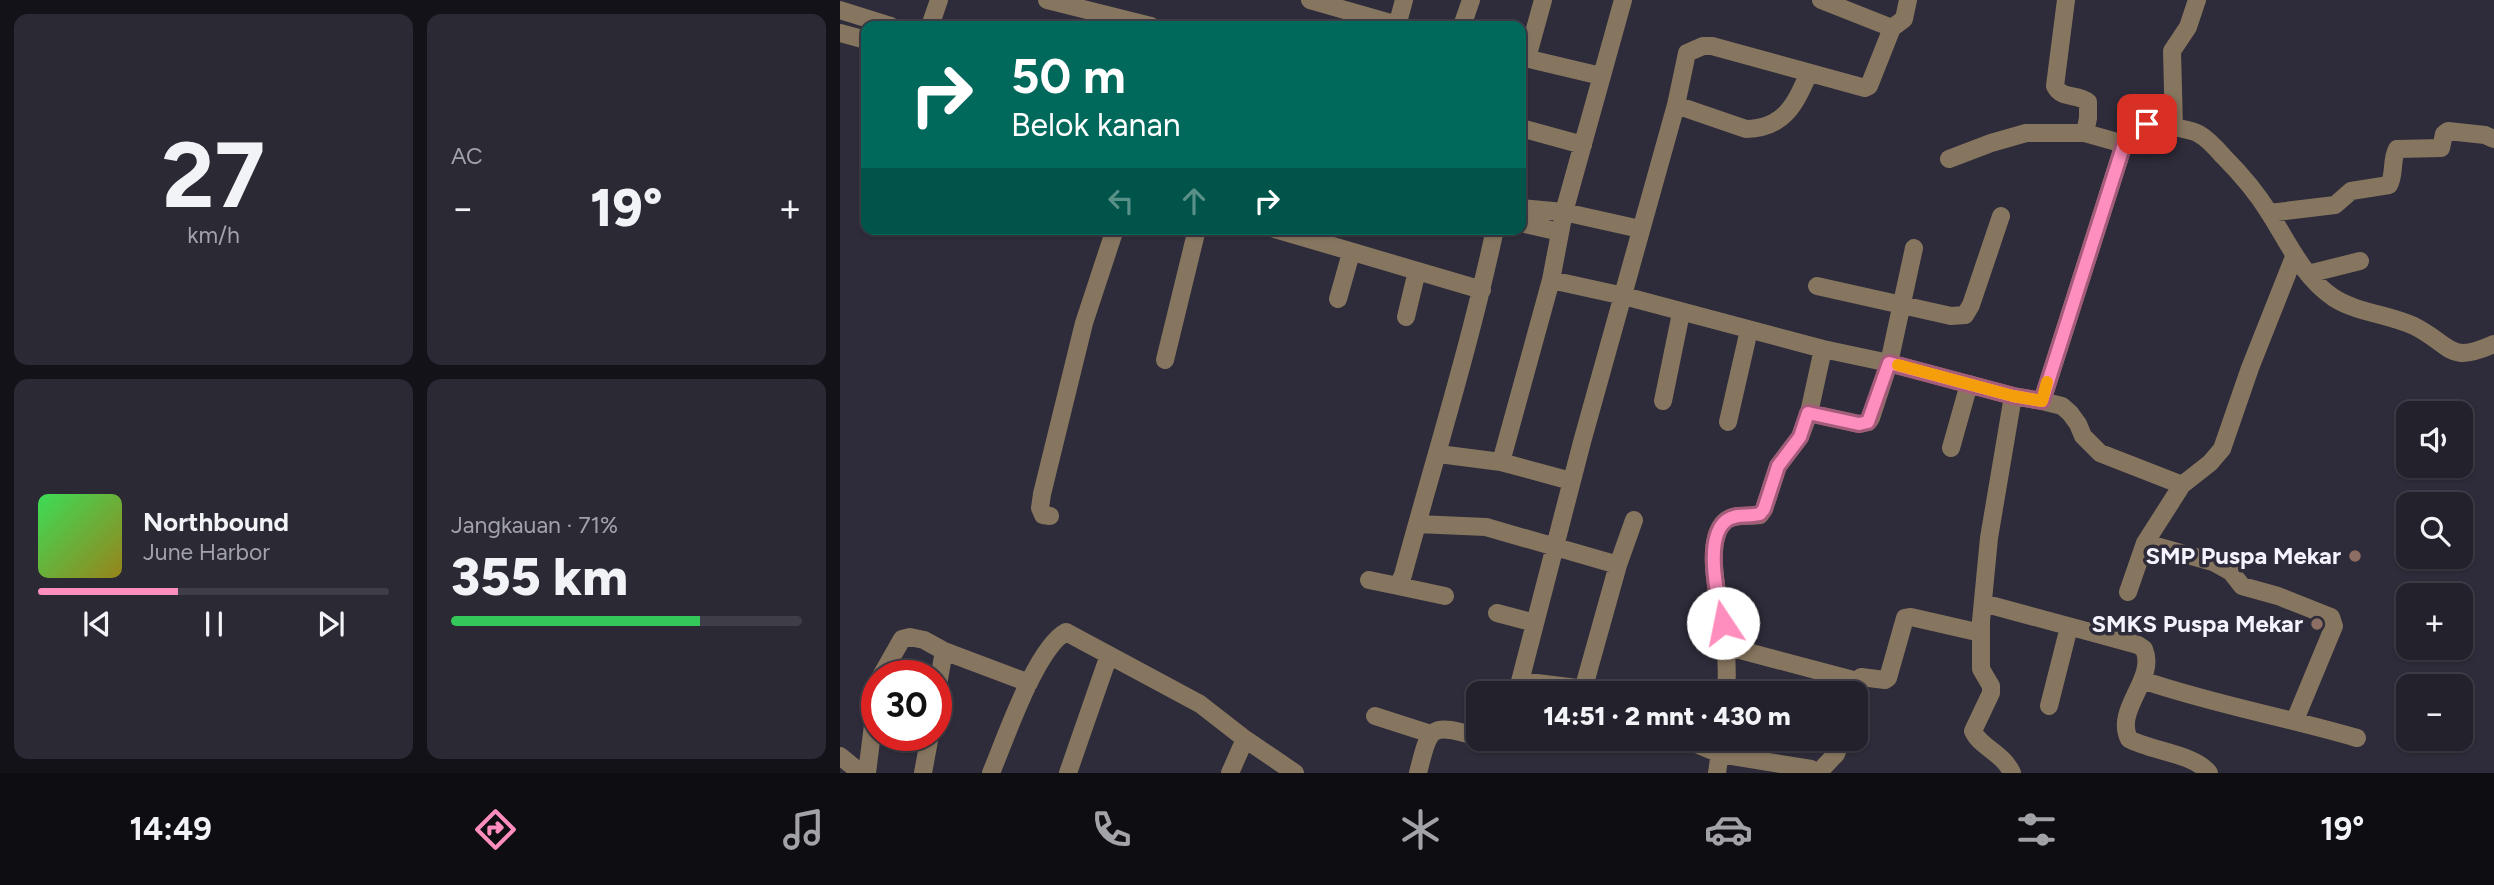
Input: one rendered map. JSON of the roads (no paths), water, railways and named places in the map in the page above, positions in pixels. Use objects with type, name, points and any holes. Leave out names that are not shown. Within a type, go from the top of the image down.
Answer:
[{"type":"street","points":[[932,21],[939,0]]},
{"type":"street","points":[[1047,0],[1117,8],[1142,21]]},
{"type":"street","points":[[1310,0],[1381,21]]},
{"type":"street","points":[[1399,21],[1404,0]]},
{"type":"street","points":[[1464,21],[1471,0]]},
{"type":"street","points":[[1526,51],[1543,0]]},
{"type":"street","points":[[1501,462],[1551,280],[1564,212],[1623,0]]},
{"type":"street","points":[[1821,0],[1892,28]]},
{"type":"street","points":[[1520,681],[1554,547],[1676,105],[1687,53],[1703,46],[1712,46],[1866,88],[1892,28],[1904,19],[1908,0]]},
{"type":"street","points":[[2066,0],[2055,86],[2062,95],[2085,99],[2088,102],[2085,133]]},
{"type":"street","points":[[2174,127],[2172,51],[2188,27],[2197,0]]},
{"type":"street","points":[[840,10],[875,21]]},
{"type":"street","points":[[840,33],[861,39]]},
{"type":"street","points":[[1526,57],[1601,76]]},
{"type":"street","points":[[1676,105],[1746,129],[1756,129],[1771,124],[1791,110],[1809,73]]},
{"type":"street","points":[[2042,401],[2124,144],[2140,127],[2158,124],[2200,134],[2214,146],[2234,166],[2269,213],[2294,257],[2333,298],[2357,309],[2388,315],[2410,324],[2455,353],[2472,354],[2494,344]]},
{"type":"street","points":[[1526,129],[1583,145]]},
{"type":"street","points":[[2269,213],[2335,205],[2351,191],[2389,185],[2397,149],[2441,148],[2444,134],[2448,131],[2485,135],[2494,139]]},
{"type":"street","points":[[1949,159],[2026,133],[2085,133],[2124,144]]},
{"type":"street","points":[[1526,208],[1564,212],[1640,229]]},
{"type":"street","points":[[1817,286],[1951,316],[1965,316],[1971,306],[2001,216]]},
{"type":"street","points":[[1526,224],[1560,232]]},
{"type":"street","points":[[1050,516],[1043,515],[1040,508],[1042,494],[1084,323],[1113,235]]},
{"type":"street","points":[[1165,360],[1196,235]]},
{"type":"street","points":[[1294,235],[1482,290]]},
{"type":"street","points":[[1398,586],[1439,454],[1482,290],[1493,235]]},
{"type":"street","points":[[1808,413],[1859,424],[1868,422],[1889,363],[1914,248]]},
{"type":"street","points":[[1338,299],[1351,253]]},
{"type":"street","points":[[2128,592],[2145,543],[2182,485],[2210,463],[2222,449],[2250,368],[2294,257]]},
{"type":"street","points":[[2308,274],[2360,261]]},
{"type":"street","points":[[1406,317],[1417,271]]},
{"type":"street","points":[[1551,280],[2062,406],[2099,453],[2182,485]]},
{"type":"street","points":[[1663,401],[1681,313]]},
{"type":"street","points":[[1728,422],[1749,330]]},
{"type":"street","points":[[1728,681],[1723,623],[1713,576],[1716,537],[1725,521],[1735,516],[1760,514],[1764,509],[1778,466],[1800,437],[1823,349]]},
{"type":"street","points":[[1951,448],[1969,384]]},
{"type":"street","points":[[2012,773],[2001,756],[1977,738],[1973,731],[1991,692],[1991,686],[1981,669],[1983,603],[1989,538],[2013,396]]},
{"type":"street","points":[[1439,454],[1501,462],[1572,481]]},
{"type":"street","points":[[1586,681],[1618,565],[1634,520]]},
{"type":"street","points":[[1417,524],[1486,527],[1618,565]]},
{"type":"street","points":[[2145,543],[2213,562],[2231,572],[2242,586],[2278,596],[2331,617],[2334,626],[2295,720]]},
{"type":"street","points":[[1368,580],[1445,596]]},
{"type":"street","points":[[1983,603],[2138,645],[2146,655],[2126,726],[2129,739],[2147,748],[2197,762],[2209,773]]},
{"type":"street","points":[[1497,613],[1535,623]]},
{"type":"street","points":[[1859,681],[1861,677],[1885,680],[1888,678],[1905,618],[1911,617],[1981,633]]},
{"type":"street","points":[[2049,705],[2069,627]]},
{"type":"street","points":[[991,773],[1029,683],[1053,641],[1066,632],[1199,704],[1295,773]]},
{"type":"street","points":[[890,660],[905,637],[924,640],[944,651],[1029,683]]},
{"type":"street","points":[[1724,646],[1836,681]]},
{"type":"street","points":[[942,660],[944,651]]},
{"type":"street","points":[[1068,773],[1109,655]]},
{"type":"street","points":[[2141,680],[2207,702],[2295,720],[2357,737]]},
{"type":"street","points":[[1375,716],[1431,734]]},
{"type":"street","points":[[1418,773],[1431,734],[1439,728],[1466,734]]},
{"type":"street","points":[[1230,773],[1245,739]]},
{"type":"street","points":[[867,773],[870,751]]},
{"type":"street","points":[[923,773],[927,751]]},
{"type":"street","points":[[1717,773],[1720,751]]},
{"type":"street","points":[[1741,751],[1811,769],[1817,773],[1837,751]]},
{"type":"street","points":[[840,756],[861,773]]},
{"type":"place","name":"SMP Puspa Mekar","points":[[2355,556]]},
{"type":"place","name":"SMKS Puspa Mekar","points":[[2317,624]]}]
